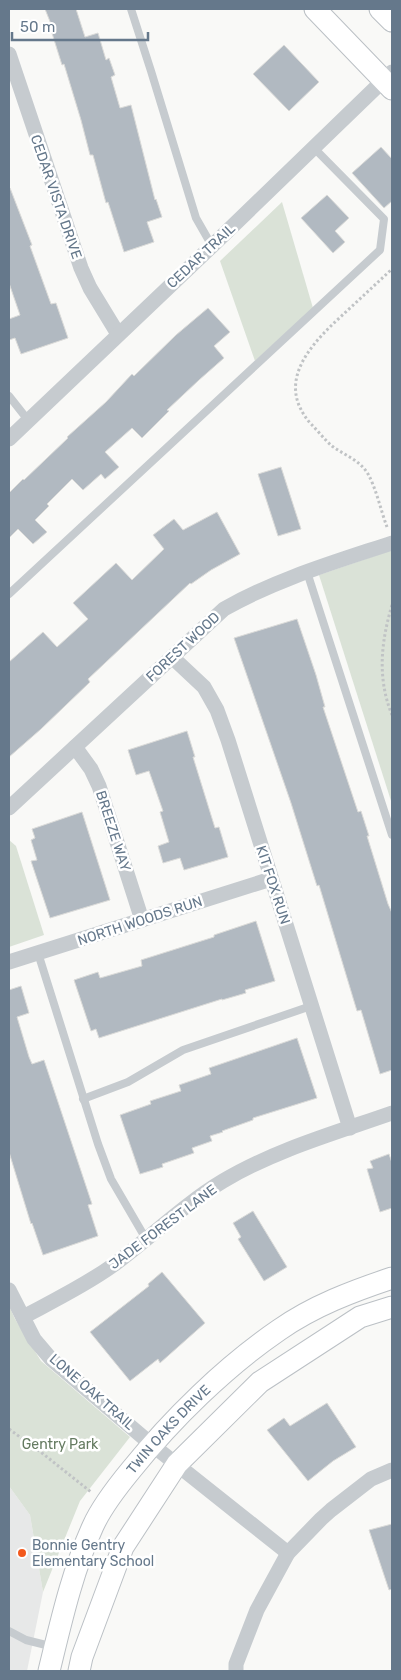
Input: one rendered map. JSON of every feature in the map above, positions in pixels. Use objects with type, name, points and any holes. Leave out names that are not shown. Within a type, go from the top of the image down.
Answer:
[{"type":"street","points":[[315,9],[390,81]]},
{"type":"street","points":[[380,9],[392,21]]},
{"type":"street","name":"CEDAR VISTA DRIVE","points":[[9,54],[81,268],[90,288],[118,334]]},
{"type":"street","name":"CEDAR TRAIL","points":[[9,439],[314,148],[390,81]]},
{"type":"street","name":"FOREST WOOD","points":[[9,808],[224,608],[251,593],[392,543]]},
{"type":"street","name":"KIT FOX RUN","points":[[172,656],[204,687],[216,710],[350,1128]]},
{"type":"street","name":"BREEZE WAY","points":[[75,747],[91,769],[99,786],[142,920]]},
{"type":"street","name":"NORTH WOODS RUN","points":[[9,962],[272,880]]},
{"type":"street","name":"JADE FOREST LANE","points":[[23,1317],[93,1280],[194,1200],[253,1164],[392,1113]]},
{"type":"street","name":"TWIN OAKS DRIVE","points":[[50,1671],[69,1590],[93,1525],[112,1493],[152,1444],[222,1374],[279,1329],[354,1291],[392,1278]]},
{"type":"street","name":"LONE OAK TRAIL","points":[[9,1290],[34,1339],[51,1358],[152,1444],[288,1553]]},
{"type":"street","name":"TWIN OAKS DRIVE","points":[[81,1664],[123,1547],[177,1464],[260,1382],[360,1317],[392,1307]]},
{"type":"street","points":[[236,1671],[236,1664],[257,1610],[288,1553],[321,1519],[371,1479],[392,1470]]},
{"type":"street","points":[[55,1648],[81,1664]]},
{"type":"lane","points":[[131,9],[196,218],[212,246]]},
{"type":"lane","points":[[9,594],[380,250],[384,219],[314,148]]},
{"type":"lane","points":[[9,396],[28,420]]},
{"type":"lane","points":[[308,572],[392,835]]},
{"type":"lane","points":[[38,953],[83,1099],[111,1179],[146,1239]]},
{"type":"lane","points":[[83,1099],[128,1082],[183,1050],[311,1006]]},
{"type":"lane","points":[[9,1631],[26,1640],[55,1648]]},
{"type":"path","points":[[387,528],[369,476],[357,462],[331,444],[302,412],[297,401],[296,381],[300,366],[322,334],[392,269]]},
{"type":"path","points":[[392,605],[382,648],[382,666],[384,686],[392,715]]},
{"type":"path","points":[[9,1429],[97,1498]]},
{"type":"shaded area","name":"Bonnie Gentry Elementary School","points":[[9,1486],[30,1515],[43,1592],[27,1671],[9,1671]]},
{"type":"green space","points":[[282,202],[313,308],[255,361],[220,261]]},
{"type":"green space","points":[[392,550],[392,804],[319,575]]},
{"type":"green space","points":[[9,840],[16,846],[44,935],[9,947]]},
{"type":"green space","name":"Gentry Park","points":[[9,1306],[41,1361],[130,1437],[80,1501],[43,1592],[30,1515],[9,1486]]},
{"type":"building","points":[[45,9],[76,9],[85,37],[98,33],[106,60],[109,58],[115,75],[111,77],[120,108],[131,105],[155,200],[162,217],[147,222],[154,242],[124,252],[108,202],[106,203],[93,155],[90,155],[64,64],[62,65],[51,30],[53,29]]},
{"type":"building","points":[[284,45],[319,82],[289,111],[253,74]]},
{"type":"building","points":[[381,147],[392,159],[392,201],[384,208],[352,173]]},
{"type":"building","points":[[10,188],[32,245],[30,246],[51,304],[56,303],[68,338],[21,354],[15,338],[9,340],[9,319],[20,315],[9,283]]},
{"type":"building","points":[[327,195],[349,218],[335,231],[345,242],[333,253],[301,218]]},
{"type":"building","points":[[208,308],[230,332],[214,346],[224,358],[167,410],[169,411],[142,438],[132,428],[105,452],[119,467],[105,479],[101,474],[83,490],[72,479],[47,504],[49,506],[35,520],[47,532],[33,544],[18,529],[9,538],[9,493],[106,402],[132,374],[134,376],[176,335]]},
{"type":"building","points":[[281,467],[301,529],[278,536],[258,474]]},
{"type":"building","points":[[217,512],[240,554],[190,583],[88,679],[90,682],[9,757],[9,662],[43,632],[57,647],[88,619],[73,603],[116,563],[132,580],[164,549],[153,535],[174,519],[183,530]]},
{"type":"building","points":[[297,619],[316,675],[325,707],[323,707],[358,812],[361,811],[369,836],[367,836],[392,913],[392,1070],[380,1074],[361,1010],[357,1011],[319,885],[317,886],[291,803],[234,638]]},
{"type":"building","points":[[187,731],[215,828],[219,827],[228,857],[184,870],[180,858],[163,863],[158,846],[169,842],[160,812],[163,811],[149,771],[136,775],[128,750]]},
{"type":"building","points":[[82,812],[110,900],[50,918],[31,861],[37,860],[31,840],[35,838],[32,829]]},
{"type":"building","points":[[256,921],[275,981],[245,990],[246,993],[99,1038],[96,1029],[91,1031],[74,980],[98,972],[100,978],[142,966],[141,960],[214,937],[214,935]]},
{"type":"building","points":[[21,986],[29,1013],[17,1017],[29,1057],[32,1064],[44,1060],[92,1204],[88,1205],[98,1236],[43,1255],[31,1224],[9,1152],[9,990]]},
{"type":"building","points":[[297,1038],[317,1098],[253,1118],[253,1120],[210,1136],[212,1141],[192,1148],[194,1153],[162,1164],[163,1167],[140,1174],[120,1115],[151,1104],[150,1101],[181,1091],[179,1085],[211,1074],[209,1068]]},
{"type":"building","points":[[389,1154],[392,1163],[392,1208],[380,1212],[367,1169],[373,1168],[370,1161]]},
{"type":"building","points":[[253,1211],[287,1267],[264,1281],[238,1239],[241,1237],[233,1223]]},
{"type":"building","points":[[162,1272],[205,1323],[160,1363],[158,1359],[130,1381],[90,1332],[149,1286],[148,1284]]},
{"type":"building","points":[[327,1403],[356,1447],[333,1461],[308,1481],[267,1430],[284,1418],[290,1426]]},
{"type":"building","points":[[392,1524],[392,1589],[389,1590],[369,1530]]},
{"type":"place","name":"Bonnie Gentry Elementary School","points":[[22,1553]]}]
